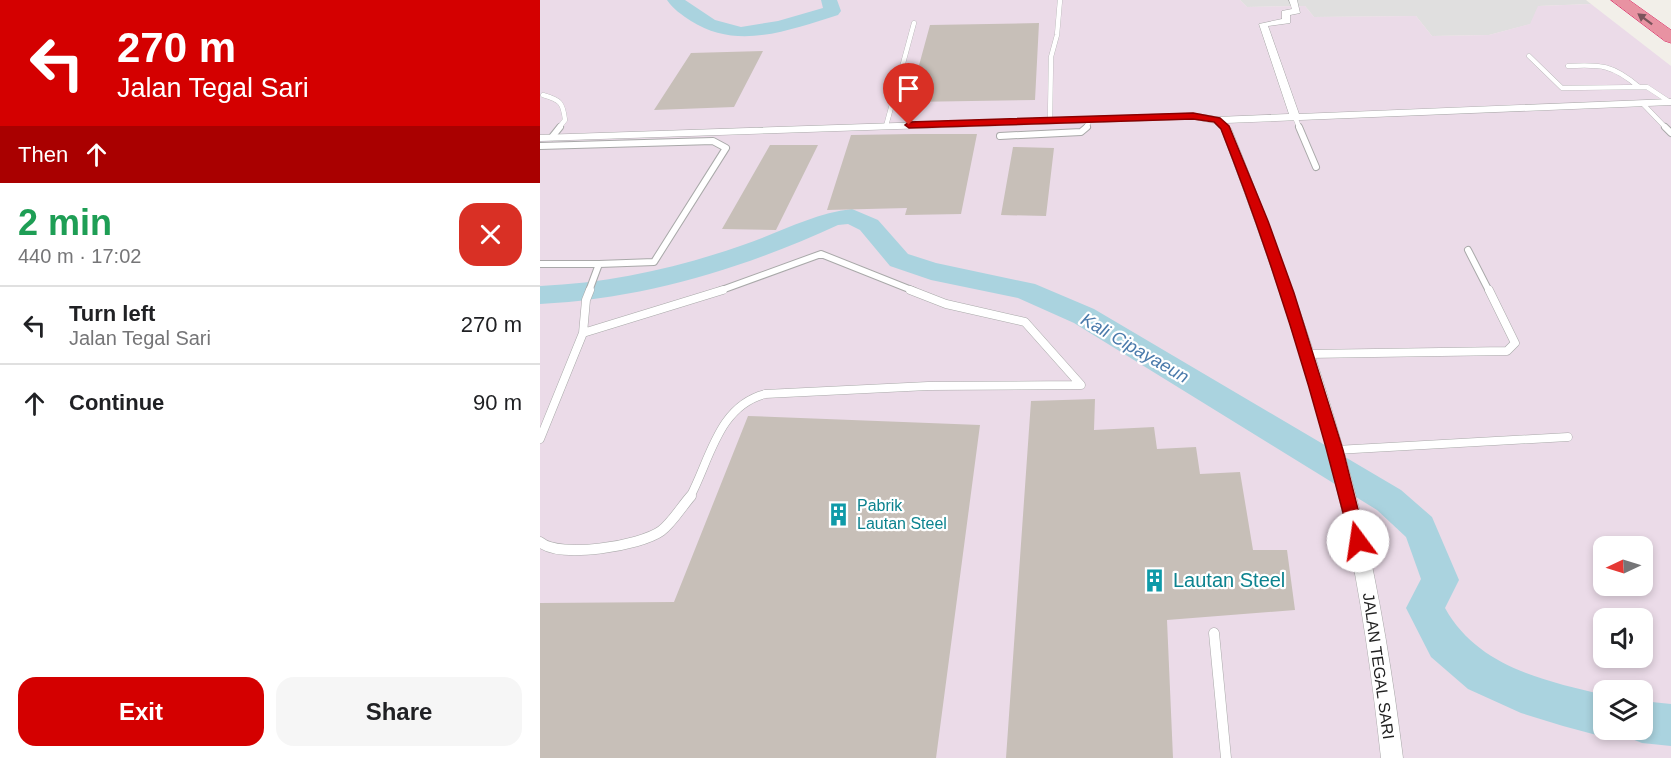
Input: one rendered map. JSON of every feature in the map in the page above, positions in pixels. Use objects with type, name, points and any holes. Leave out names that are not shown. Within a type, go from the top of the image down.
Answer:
[{"type":"highway","points":[[1618,0],[1671,38]]},
{"type":"street","points":[[1293,0],[1297,10],[1285,13],[1287,21],[1263,24],[1294,115]]},
{"type":"street","points":[[540,138],[1193,116],[1217,120],[1294,115],[1670,102]]},
{"type":"street","name":"JALAN TEGAL SARI","points":[[1217,120],[1226,128],[1263,221],[1308,354],[1337,456],[1363,561],[1392,758]]},
{"type":"lane","points":[[1050,122],[1051,57],[1057,35],[1060,0]]},
{"type":"lane","points":[[886,126],[914,23]]},
{"type":"lane","points":[[1529,56],[1562,88],[1639,87],[1658,92],[1670,102]]},
{"type":"lane","points":[[1568,66],[1609,65],[1620,70],[1639,87]]},
{"type":"lane","points":[[543,95],[558,99],[563,104],[565,113],[565,120],[552,137]]},
{"type":"lane","points":[[1643,104],[1671,133]]},
{"type":"lane","points":[[1294,115],[1316,167]]},
{"type":"lane","points":[[1000,135],[1081,132],[1089,126],[1090,120]]},
{"type":"lane","points":[[540,146],[714,141],[726,148],[654,262],[540,264]]},
{"type":"lane","points":[[1308,354],[1507,351],[1515,343],[1512,333],[1468,250]]},
{"type":"lane","points":[[540,542],[546,547],[583,551],[636,540],[661,531],[691,496],[717,434],[740,405],[749,398],[765,394],[928,386],[1081,385],[1024,322],[946,304],[821,254],[705,296],[583,333]]},
{"type":"lane","points":[[540,440],[583,333],[586,300],[599,264]]},
{"type":"lane","points":[[1337,456],[1568,437]]},
{"type":"lane","points":[[1214,633],[1226,758]]},
{"type":"shaded area","points":[[540,0],[1240,0],[1247,7],[1305,6],[1314,17],[1416,16],[1432,36],[1489,35],[1530,24],[1538,6],[1591,4],[1671,66],[1671,758],[540,758]]},
{"type":"shaded area","points":[[1240,0],[1586,0],[1591,4],[1539,6],[1531,24],[1489,35],[1432,36],[1416,16],[1314,17],[1305,6],[1247,7]]},
{"type":"building","points":[[1039,23],[1035,100],[909,102],[930,25]]},
{"type":"building","points":[[763,51],[734,107],[654,110],[691,53]]},
{"type":"building","points":[[977,134],[961,214],[905,215],[907,208],[827,210],[851,135]]},
{"type":"building","points":[[770,145],[818,145],[776,230],[722,229]]},
{"type":"building","points":[[1013,147],[1054,148],[1046,216],[1001,215]]},
{"type":"building","name":"Lautan Steel","points":[[1095,399],[1094,430],[1154,427],[1157,449],[1196,447],[1200,474],[1240,472],[1253,550],[1287,550],[1295,610],[1167,620],[1173,758],[1006,758],[1031,401]]},
{"type":"building","name":"Pabrik Lautan Steel","points":[[748,416],[980,425],[936,758],[540,758],[540,603],[674,602]]},
{"type":"waterway","points":[[675,0],[709,24],[741,33],[781,26],[832,11],[829,0]]},
{"type":"waterway","name":"Kali Cipayaeun","points":[[540,295],[611,289],[690,271],[767,246],[833,218],[852,216],[869,225],[899,260],[931,271],[1025,290],[1084,316],[1389,500],[1420,528],[1440,580],[1425,608],[1449,648],[1482,674],[1501,684],[1542,699],[1593,713]]},
{"type":"waterway","name":"Kali Cipayaeun","points":[[1653,723],[1671,725]]},
{"type":"place","name":"Pabrik Lautan Steel","points":[[839,514]]},
{"type":"place","name":"Lautan Steel","points":[[1155,580]]},
{"type":"route","points":[[909,125],[1193,116],[1217,120],[1226,128],[1263,221],[1308,354],[1323,412],[1336,450],[1358,541]]}]
